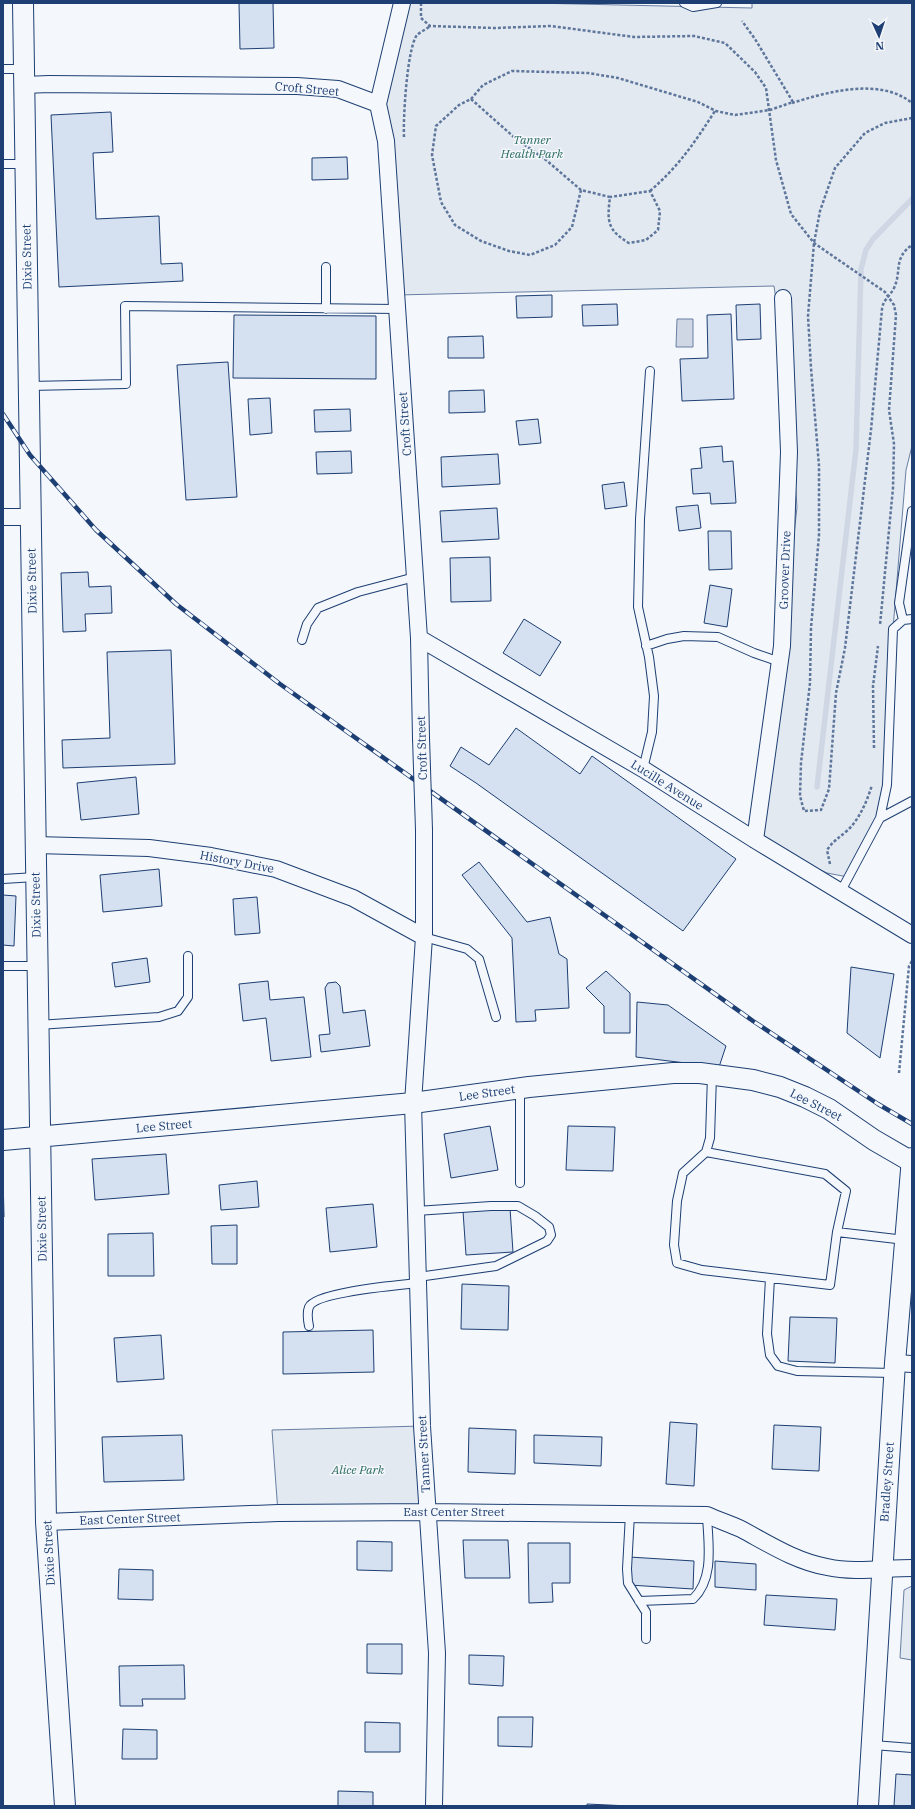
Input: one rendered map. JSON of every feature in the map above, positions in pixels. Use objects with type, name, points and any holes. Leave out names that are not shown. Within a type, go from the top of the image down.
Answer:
[{"type":"street","name":"Dixie Street","points":[[23,3],[46,1522],[65,1806]]},
{"type":"street","points":[[378,104],[402,3]]},
{"type":"street","name":"Croft Street","points":[[24,77],[49,84],[297,86],[338,89],[378,104],[386,141],[419,638],[424,830],[424,938],[413,1103]]},
{"type":"street","name":"Groover Drive","points":[[755,840],[782,646],[790,452],[783,298]]},
{"type":"street","points":[[3,517],[31,517]]},
{"type":"street","name":"Lucille Avenue","points":[[419,638],[643,769],[755,840],[844,884],[912,935]]},
{"type":"street","name":"History Drive","points":[[35,845],[149,848],[211,856],[276,869],[353,898],[424,938]]},
{"type":"street","name":"Lee Street","points":[[3,1140],[41,1138],[413,1103],[520,1089],[673,1073],[712,1074],[754,1080],[780,1087],[829,1109],[874,1140],[912,1162]]},
{"type":"street","name":"Tanner Street","points":[[413,1103],[422,1426],[437,1652],[434,1806]]},
{"type":"street","name":"Bradley Street","points":[[868,1806],[873,1745],[882,1569],[900,1367],[905,1240],[912,1158]]},
{"type":"street","name":"East Center Street","points":[[46,1522],[278,1513],[428,1512],[707,1515],[739,1528],[789,1555],[828,1568],[912,1568]]},
{"type":"lane","points":[[684,3],[693,7],[716,3]]},
{"type":"lane","points":[[3,69],[24,77]]},
{"type":"lane","points":[[3,164],[25,164]]},
{"type":"lane","points":[[326,267],[326,309]]},
{"type":"lane","points":[[28,386],[126,384],[125,306],[398,309]]},
{"type":"lane","points":[[643,769],[652,732],[654,696],[638,607],[640,519],[650,371]]},
{"type":"lane","points":[[903,620],[899,603],[912,511]]},
{"type":"lane","points":[[302,640],[307,624],[318,608],[358,592],[415,577]]},
{"type":"lane","points":[[844,884],[880,818],[887,784],[893,629],[903,620],[912,618]]},
{"type":"lane","points":[[646,646],[667,639],[684,636],[718,637],[754,653],[780,662]]},
{"type":"lane","points":[[880,818],[912,801]]},
{"type":"lane","points":[[3,879],[36,877]]},
{"type":"lane","points":[[424,938],[467,949],[478,959],[496,1017]]},
{"type":"lane","points":[[38,1025],[159,1017],[178,1011],[188,997],[188,956]]},
{"type":"lane","points":[[3,966],[37,966]]},
{"type":"lane","points":[[706,1152],[824,1174],[846,1191],[837,1232],[830,1285],[702,1270],[677,1263],[674,1245],[677,1201],[683,1173],[706,1152],[710,1138],[712,1074]]},
{"type":"lane","points":[[520,1089],[520,1183]]},
{"type":"lane","points":[[309,1326],[309,1307],[314,1301],[349,1291],[496,1266],[546,1241],[551,1235],[549,1227],[535,1216],[518,1206],[491,1206],[416,1211]]},
{"type":"lane","points":[[837,1232],[905,1240]]},
{"type":"lane","points":[[770,1278],[766,1334],[770,1355],[778,1366],[797,1371],[900,1367]]},
{"type":"lane","points":[[630,1514],[626,1569],[628,1583],[646,1612],[646,1640]]},
{"type":"lane","points":[[639,1601],[693,1599],[699,1593],[705,1583],[709,1559],[707,1515]]},
{"type":"lane","points":[[873,1745],[912,1748]]},
{"type":"path","points":[[421,3],[421,18],[430,26]]},
{"type":"path","points":[[742,21],[755,39],[793,102],[790,103]]},
{"type":"path","points":[[404,140],[404,124],[411,53],[417,35],[430,26],[495,28],[551,26],[634,36],[694,36],[725,44],[755,72],[766,88],[776,160],[791,214],[814,243],[874,284],[888,295],[894,305],[896,314],[889,410],[894,444],[893,488],[880,629]]},
{"type":"path","points":[[582,190],[572,227],[555,245],[530,255],[509,251],[481,241],[455,225],[441,202],[432,155],[436,126],[460,105],[471,99],[483,84],[512,71],[572,72],[618,78],[698,102],[716,111],[736,115],[770,110],[823,94],[862,88],[893,91],[912,103]]},
{"type":"path","points":[[471,99],[493,120],[546,160],[582,190],[610,197],[650,191],[671,173],[716,111]]},
{"type":"path","points":[[912,118],[886,123],[864,133],[835,168],[820,211],[814,243],[808,316],[820,466],[819,535],[811,628],[810,683],[800,796],[804,812],[821,810],[829,789],[836,693],[845,648],[882,309],[888,295],[895,287],[899,261],[906,249],[912,245]]},
{"type":"path","points":[[610,197],[608,212],[609,225],[616,236],[629,243],[646,240],[658,230],[660,211],[650,191]]},
{"type":"path","points":[[874,755],[873,686],[878,643]]},
{"type":"path","points":[[844,884],[828,862],[827,850],[833,841],[847,830],[855,821],[868,800],[873,783]]},
{"type":"path","points":[[899,1073],[909,966],[912,961]]},
{"type":"green space","name":"Tanner Health Park","points":[[402,3],[533,3],[752,8],[752,3],[912,3],[912,446],[906,470],[893,629],[887,785],[880,818],[848,877],[827,873],[755,840],[782,646],[797,507],[787,375],[774,286],[397,295],[378,104]]},
{"type":"green space","name":"Alice Park","points":[[422,1426],[428,1512],[278,1513],[272,1430]]},
{"type":"green space","points":[[912,1586],[912,1660],[900,1658],[904,1590]]},
{"type":"shaded area","points":[[677,319],[693,319],[693,347],[676,347]]},
{"type":"building","points":[[239,3],[273,3],[274,48],[240,49]]},
{"type":"building","points":[[111,112],[113,152],[93,153],[96,219],[159,216],[161,264],[182,263],[183,281],[59,287],[51,115]]},
{"type":"building","points":[[347,157],[348,179],[312,180],[312,158]]},
{"type":"building","points":[[552,295],[552,317],[517,318],[516,296]]},
{"type":"building","points":[[617,304],[618,325],[583,326],[582,305]]},
{"type":"building","points":[[760,304],[761,339],[737,340],[736,305]]},
{"type":"building","points":[[731,314],[734,399],[682,401],[680,359],[708,358],[707,315]]},
{"type":"building","points":[[234,315],[376,316],[376,379],[233,378]]},
{"type":"building","points":[[483,336],[484,358],[448,358],[448,337]]},
{"type":"building","points":[[228,362],[237,497],[186,500],[177,365]]},
{"type":"building","points":[[484,390],[485,412],[449,413],[449,391]]},
{"type":"building","points":[[270,398],[272,433],[250,435],[248,399]]},
{"type":"building","points":[[350,409],[351,431],[315,432],[314,410]]},
{"type":"building","points":[[538,419],[541,443],[519,445],[516,421]]},
{"type":"building","points":[[722,446],[723,462],[733,461],[736,503],[711,504],[710,493],[693,494],[691,469],[702,468],[700,448]]},
{"type":"building","points":[[351,451],[352,473],[317,474],[316,452]]},
{"type":"building","points":[[498,454],[500,484],[442,487],[441,457]]},
{"type":"building","points":[[624,482],[627,506],[605,509],[602,485]]},
{"type":"building","points":[[698,505],[701,528],[679,531],[676,507]]},
{"type":"building","points":[[497,508],[499,539],[442,542],[440,511]]},
{"type":"building","points":[[708,531],[731,531],[732,569],[709,570]]},
{"type":"building","points":[[490,557],[491,601],[451,602],[450,558]]},
{"type":"building","points":[[88,572],[89,587],[111,586],[112,613],[85,614],[86,631],[63,632],[61,573]]},
{"type":"building","points":[[710,585],[732,589],[727,627],[704,623]]},
{"type":"building","points":[[524,619],[561,642],[540,676],[503,653]]},
{"type":"building","points":[[171,650],[175,764],[63,768],[62,740],[110,738],[107,652]]},
{"type":"building","points":[[516,728],[580,774],[592,756],[736,859],[683,931],[450,766],[461,747],[489,765]]},
{"type":"building","points":[[136,777],[139,814],[81,820],[77,783]]},
{"type":"building","points":[[479,862],[527,922],[550,917],[559,954],[567,959],[569,1008],[535,1010],[536,1021],[516,1022],[512,938],[462,875]]},
{"type":"building","points":[[159,869],[162,906],[103,912],[100,875]]},
{"type":"building","points":[[3,895],[16,896],[14,946],[3,945]]},
{"type":"building","points":[[257,897],[260,933],[235,935],[233,899]]},
{"type":"building","points":[[147,958],[150,982],[115,987],[112,963]]},
{"type":"building","points":[[851,967],[894,974],[880,1058],[847,1033]]},
{"type":"building","points":[[606,971],[630,993],[630,1033],[604,1033],[604,1006],[586,988]]},
{"type":"building","points":[[268,981],[270,1000],[304,997],[311,1057],[271,1061],[266,1018],[243,1021],[239,984]]},
{"type":"building","points":[[336,982],[340,986],[343,1013],[365,1010],[370,1046],[321,1052],[319,1035],[330,1034],[325,988],[328,983]]},
{"type":"building","points":[[637,1002],[668,1005],[726,1046],[719,1067],[636,1057]]},
{"type":"building","points":[[490,1126],[498,1170],[451,1178],[444,1134]]},
{"type":"building","points":[[568,1126],[615,1127],[613,1171],[566,1170]]},
{"type":"building","points":[[166,1154],[169,1194],[95,1200],[92,1159]]},
{"type":"building","points":[[3,1175],[4,1217],[3,1217]]},
{"type":"building","points":[[257,1181],[259,1207],[221,1210],[219,1185]]},
{"type":"building","points":[[373,1204],[377,1247],[330,1252],[326,1208]]},
{"type":"building","points":[[510,1208],[513,1252],[466,1255],[463,1211]]},
{"type":"building","points":[[237,1225],[237,1264],[212,1264],[211,1226]]},
{"type":"building","points":[[153,1233],[154,1276],[108,1276],[108,1234]]},
{"type":"building","points":[[462,1284],[509,1286],[508,1330],[461,1329]]},
{"type":"building","points":[[790,1317],[837,1318],[835,1363],[788,1361]]},
{"type":"building","points":[[373,1330],[374,1372],[283,1374],[283,1332]]},
{"type":"building","points":[[161,1335],[164,1379],[117,1382],[114,1338]]},
{"type":"building","points":[[670,1422],[697,1424],[694,1486],[666,1484]]},
{"type":"building","points":[[774,1425],[821,1427],[819,1471],[772,1469]]},
{"type":"building","points":[[469,1428],[516,1430],[515,1474],[468,1472]]},
{"type":"building","points":[[182,1435],[184,1480],[104,1482],[102,1437]]},
{"type":"building","points":[[534,1435],[602,1437],[601,1466],[534,1463]]},
{"type":"building","points":[[463,1540],[508,1540],[510,1578],[465,1578]]},
{"type":"building","points":[[357,1541],[392,1542],[392,1571],[357,1570]]},
{"type":"building","points":[[528,1543],[570,1543],[570,1583],[552,1583],[553,1602],[529,1603]]},
{"type":"building","points":[[629,1557],[694,1561],[693,1589],[629,1585]]},
{"type":"building","points":[[715,1561],[756,1564],[756,1590],[715,1587]]},
{"type":"building","points":[[119,1569],[153,1570],[153,1600],[118,1599]]},
{"type":"building","points":[[766,1595],[837,1599],[835,1630],[764,1625]]},
{"type":"building","points":[[367,1644],[402,1644],[402,1674],[367,1673]]},
{"type":"building","points":[[469,1655],[504,1656],[503,1686],[469,1684]]},
{"type":"building","points":[[184,1665],[185,1699],[142,1699],[143,1706],[120,1706],[119,1666]]},
{"type":"building","points":[[498,1717],[533,1717],[532,1747],[498,1746]]},
{"type":"building","points":[[365,1722],[400,1723],[400,1752],[365,1752]]},
{"type":"building","points":[[123,1729],[157,1730],[157,1759],[122,1759]]},
{"type":"building","points":[[896,1774],[912,1775],[912,1806],[894,1806]]},
{"type":"building","points":[[338,1791],[373,1792],[373,1806],[338,1806]]},
{"type":"building","points":[[587,1804],[629,1806],[587,1806]]},
{"type":"waterway","points":[[817,787],[856,449],[861,269],[866,250],[873,239],[912,199]]},
{"type":"railway","points":[[3,414],[30,455],[96,530],[176,604],[280,684],[753,1021],[878,1104],[912,1124]]}]
